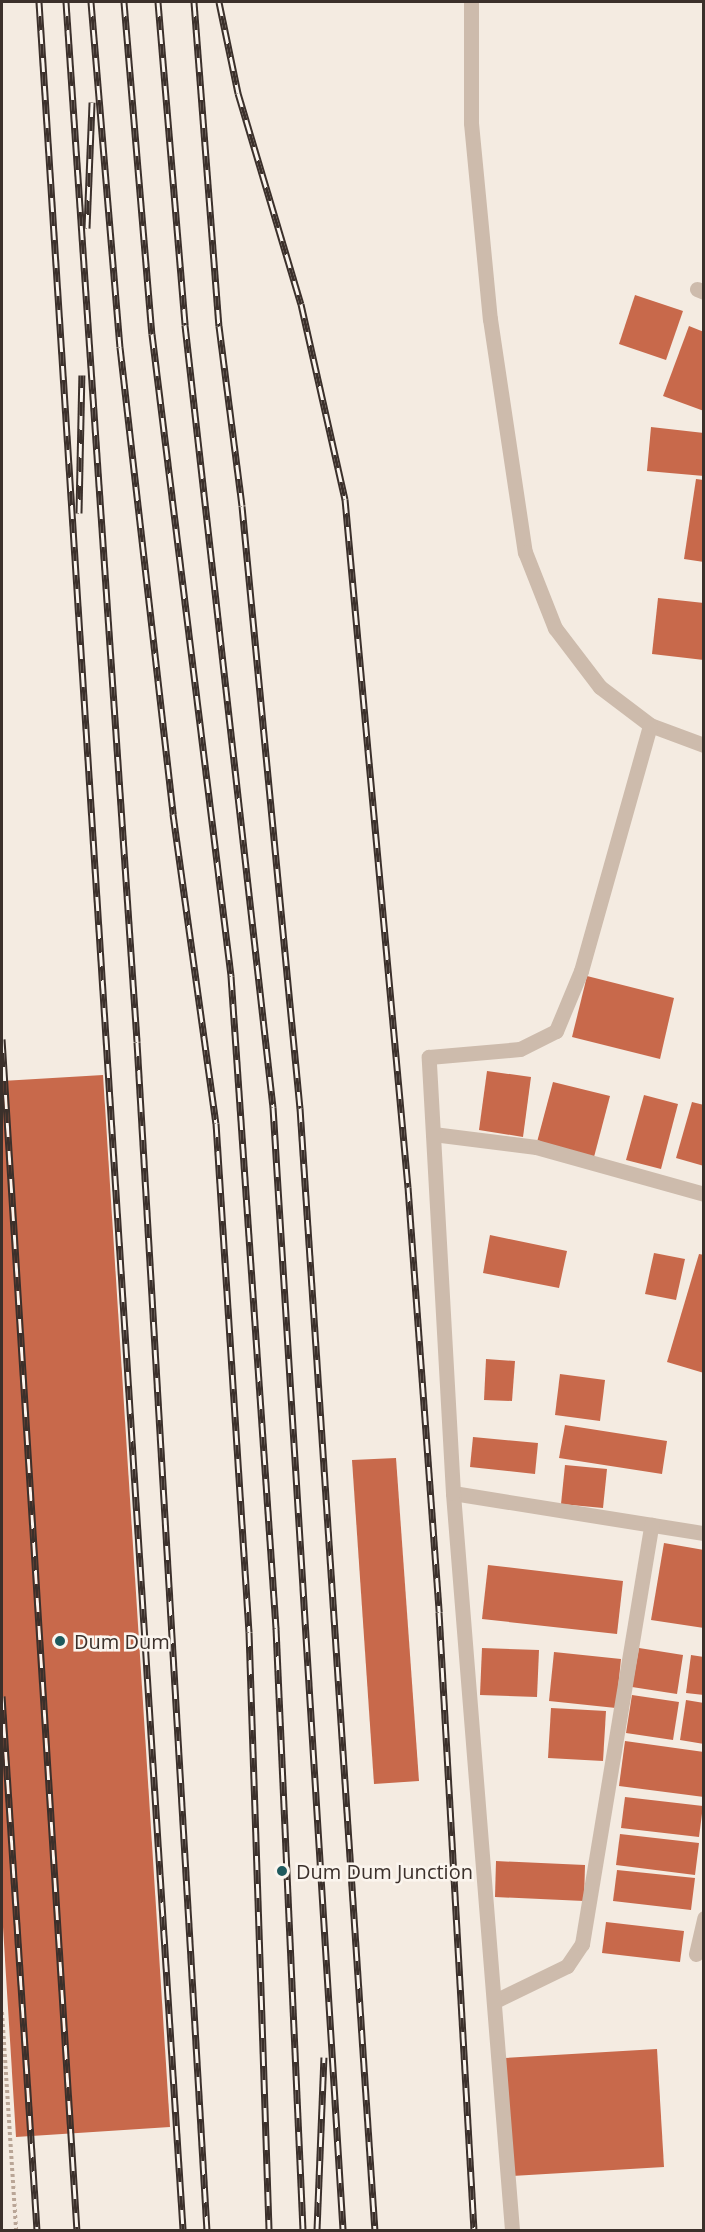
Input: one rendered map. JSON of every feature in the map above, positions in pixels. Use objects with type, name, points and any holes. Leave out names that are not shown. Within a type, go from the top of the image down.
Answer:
[{"type":"street","points":[[471,2],[471,123],[489,308],[525,552],[555,628],[600,687],[650,725],[704,745]]},
{"type":"street","points":[[512,2230],[453,1493],[429,1057],[520,1049],[556,1031],[584,960],[650,725]]},
{"type":"street","points":[[434,1134],[536,1147],[704,1194]]},
{"type":"street","points":[[453,1493],[704,1533]]},
{"type":"street","points":[[495,2001],[567,1966],[582,1944],[651,1525]]},
{"type":"street","points":[[696,1954],[704,1918]]},
{"type":"path","points":[[2,2012],[16,2230]]},
{"type":"building","points":[[635,295],[683,311],[666,360],[619,344]]},
{"type":"building","points":[[689,326],[704,332],[704,411],[663,396]]},
{"type":"building","points":[[651,427],[704,433],[704,476],[647,471]]},
{"type":"building","points":[[696,479],[704,480],[704,562],[684,559]]},
{"type":"building","points":[[658,598],[704,603],[704,660],[652,654]]},
{"type":"building","points":[[587,976],[674,998],[660,1059],[572,1037]]},
{"type":"building","points":[[487,1071],[531,1077],[523,1137],[479,1130]]},
{"type":"building","name":"Dum Dum","points":[[103,1075],[170,2127],[16,2137],[2,1911],[2,1081]]},
{"type":"building","points":[[553,1082],[610,1096],[594,1157],[537,1142]]},
{"type":"building","points":[[644,1095],[678,1104],[661,1169],[626,1160]]},
{"type":"building","points":[[692,1102],[704,1105],[704,1166],[676,1158]]},
{"type":"building","points":[[490,1235],[567,1251],[559,1288],[483,1273]]},
{"type":"building","points":[[654,1253],[685,1259],[676,1300],[645,1294]]},
{"type":"building","points":[[699,1254],[704,1255],[704,1373],[667,1362]]},
{"type":"building","points":[[486,1359],[515,1361],[512,1401],[484,1400]]},
{"type":"building","points":[[560,1374],[605,1380],[600,1421],[555,1415]]},
{"type":"building","points":[[565,1425],[667,1441],[662,1474],[559,1458]]},
{"type":"building","points":[[473,1437],[538,1443],[535,1474],[470,1467]]},
{"type":"building","points":[[396,1458],[419,1781],[374,1784],[352,1460]]},
{"type":"building","points":[[565,1465],[607,1469],[603,1508],[561,1504]]},
{"type":"building","points":[[664,1543],[704,1550],[704,1628],[651,1620]]},
{"type":"building","points":[[488,1565],[623,1581],[617,1634],[482,1619]]},
{"type":"building","points":[[482,1648],[539,1650],[537,1697],[480,1695]]},
{"type":"building","points":[[639,1648],[683,1655],[677,1694],[632,1687]]},
{"type":"building","points":[[554,1652],[621,1659],[616,1708],[549,1701]]},
{"type":"building","points":[[691,1655],[704,1657],[704,1695],[686,1693]]},
{"type":"building","points":[[632,1695],[679,1702],[673,1740],[626,1733]]},
{"type":"building","points":[[686,1700],[704,1703],[704,1744],[680,1740]]},
{"type":"building","points":[[551,1708],[606,1711],[603,1761],[548,1758]]},
{"type":"building","points":[[625,1741],[704,1752],[704,1797],[619,1786]]},
{"type":"building","points":[[625,1797],[703,1806],[699,1837],[621,1828]]},
{"type":"building","points":[[620,1834],[699,1843],[695,1875],[616,1865]]},
{"type":"building","points":[[496,1861],[585,1865],[584,1901],[495,1897]]},
{"type":"building","points":[[617,1870],[695,1878],[691,1910],[613,1901]]},
{"type":"building","points":[[606,1922],[684,1931],[680,1962],[602,1953]]},
{"type":"building","points":[[657,2049],[664,2167],[512,2176],[505,2058]]},
{"type":"railway","points":[[39,2],[183,2230]]},
{"type":"railway","points":[[66,2],[137,1042],[207,2230]]},
{"type":"railway","points":[[91,2],[120,347],[173,814],[216,1123],[249,1632],[269,2230]]},
{"type":"railway","points":[[124,2],[152,334],[231,976],[276,1628],[303,2230]]},
{"type":"railway","points":[[158,2],[185,325],[273,1107],[343,2230]]},
{"type":"railway","points":[[194,2],[219,326],[242,506],[300,1108],[375,2230]]},
{"type":"railway","points":[[219,2],[238,93],[301,304],[345,499],[408,1187],[439,1612],[474,2230]]},
{"type":"railway","points":[[87,228],[92,102]]},
{"type":"railway","points":[[79,513],[82,375]]},
{"type":"railway","points":[[2,1039],[77,2230]]},
{"type":"railway","points":[[2,1696],[37,2230]]},
{"type":"railway","points":[[317,2230],[324,2057]]},
{"type":"place","name":"Dum Dum","points":[[60,1641]]},
{"type":"place","name":"Dum Dum Junction","points":[[282,1871]]}]
